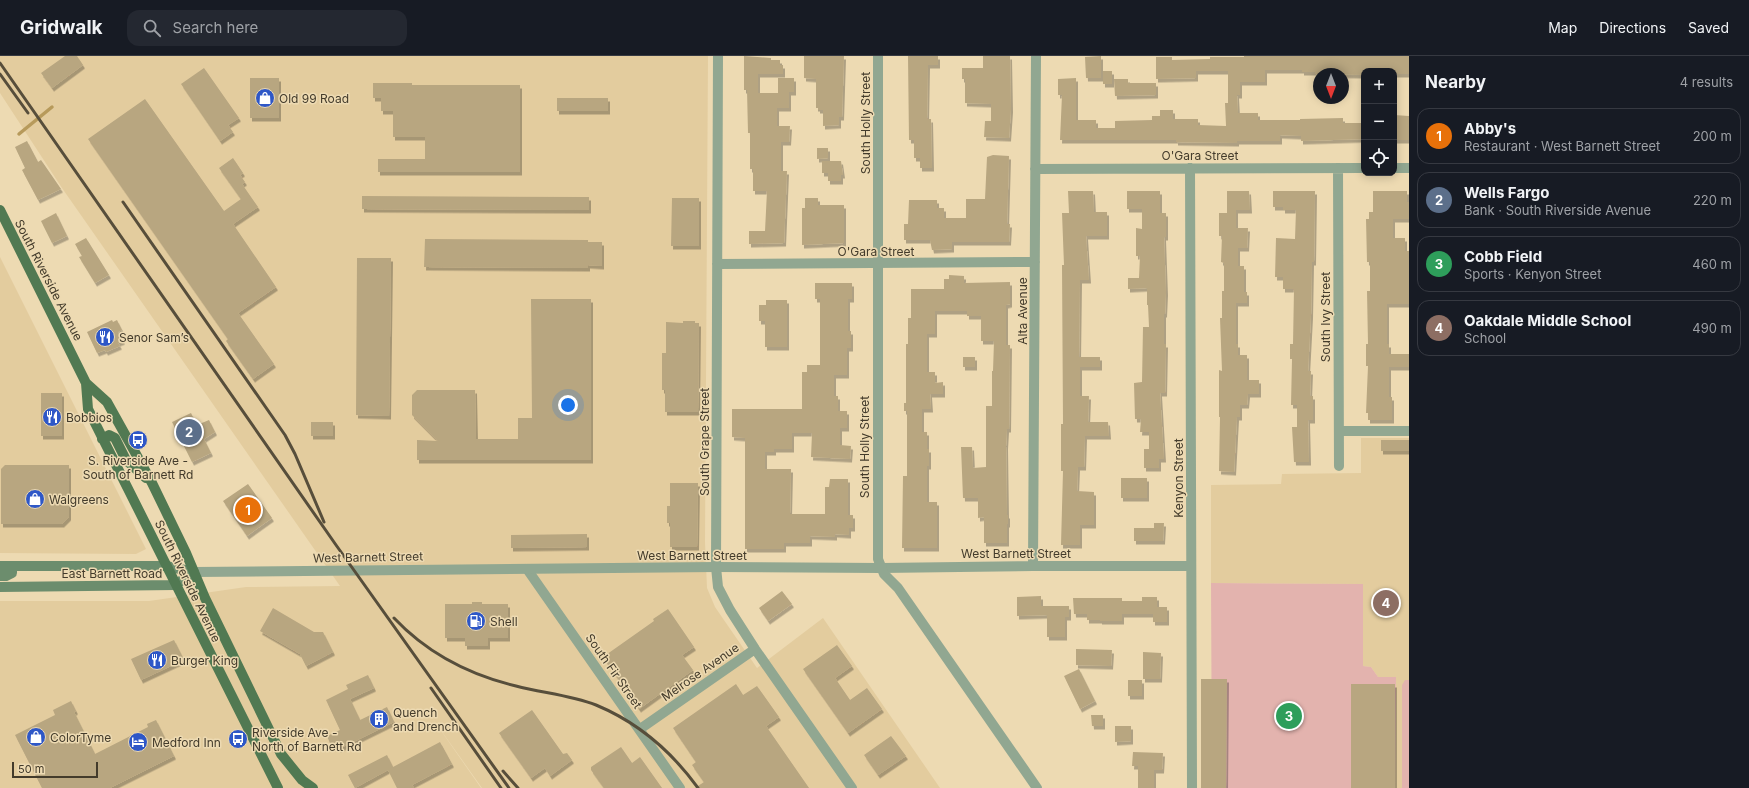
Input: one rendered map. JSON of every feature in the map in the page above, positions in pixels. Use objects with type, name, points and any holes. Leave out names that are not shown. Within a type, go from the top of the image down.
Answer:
[{"type":"main road","name":"South Riverside Avenue","points":[[0,210],[86,383],[107,402],[152,483],[205,598],[281,754],[302,780],[313,788]]},
{"type":"main road","name":"South Riverside Avenue","points":[[86,383],[88,409],[102,439],[278,788]]},
{"type":"main road","points":[[102,439],[109,435],[115,438],[126,460],[152,483]]},
{"type":"main road","name":"East Barnett Road","points":[[0,566],[166,566],[194,572]]},
{"type":"main road","points":[[0,576],[6,576],[12,573],[12,566]]},
{"type":"main road","name":"East Barnett Road","points":[[0,587],[175,585],[194,572]]},
{"type":"street","name":"South Grape Street","points":[[718,56],[716,567],[718,587],[724,600],[755,650],[852,788]]},
{"type":"street","name":"South Holly Street","points":[[878,56],[877,547],[881,568],[898,588],[1037,788]]},
{"type":"street","name":"Alta Avenue","points":[[1033,566],[1036,56]]},
{"type":"street","name":"Kenyon Street","points":[[1190,168],[1192,788]]},
{"type":"street","name":"South Ivy Street","points":[[1338,168],[1339,466]]},
{"type":"street","name":"O'Gara Street","points":[[1035,169],[1361,168]]},
{"type":"street","points":[[1397,168],[1409,168]]},
{"type":"street","name":"O'Gara Street","points":[[717,264],[1035,262]]},
{"type":"street","points":[[1339,431],[1409,431]]},
{"type":"street","name":"West Barnett Street","points":[[194,572],[716,567],[881,568],[1191,566]]},
{"type":"street","name":"South Fir Street","points":[[527,569],[680,788]]},
{"type":"street","name":"Melrose Avenue","points":[[640,729],[755,650]]},
{"type":"shaded area","points":[[0,56],[708,56],[705,542],[707,588],[715,607],[757,668],[823,618],[940,788],[482,788],[428,712],[481,788],[0,788],[0,601],[149,601],[246,587],[340,586],[62,188],[0,93]]},
{"type":"shaded area","points":[[0,257],[146,549],[136,554],[0,553]]},
{"type":"shaded area","points":[[1361,438],[1409,438],[1409,788],[1395,788],[1396,677],[1378,677],[1371,667],[1363,666],[1363,584],[1211,583],[1211,485],[1281,484],[1282,474],[1361,473]]},
{"type":"shaded area","points":[[1211,583],[1363,584],[1363,666],[1371,667],[1378,677],[1396,677],[1395,788],[1212,788]]},
{"type":"shaded area","points":[[1405,680],[1409,680],[1409,788],[1402,788],[1402,685]]},
{"type":"building","points":[[65,56],[77,56],[83,65],[52,88],[41,73]]},
{"type":"building","points":[[744,56],[780,60],[780,65],[783,65],[783,74],[758,74],[758,93],[778,93],[778,78],[794,78],[794,92],[789,92],[789,108],[777,108],[777,126],[790,126],[789,142],[781,142],[781,171],[787,171],[784,243],[749,244],[749,231],[765,231],[767,191],[753,191],[753,169],[750,169],[750,133],[748,133],[747,90],[744,90]]},
{"type":"building","points":[[804,56],[844,56],[842,117],[839,117],[839,125],[823,126],[823,110],[818,110],[818,108],[816,108],[816,79],[804,78]]},
{"type":"building","points":[[908,56],[938,56],[938,65],[928,65],[927,119],[931,119],[932,168],[920,168],[920,158],[914,158],[914,140],[909,140]]},
{"type":"building","points":[[983,56],[1010,56],[1011,109],[1009,138],[984,137],[985,121],[991,121],[991,104],[965,103],[965,79],[962,79],[962,68],[983,68]]},
{"type":"building","points":[[1101,56],[1101,78],[1086,78],[1085,57]]},
{"type":"building","points":[[1409,56],[1409,74],[1397,74],[1397,68],[1361,68],[1361,75],[1349,75],[1349,68],[1313,68],[1313,72],[1302,72],[1302,70],[1265,70],[1265,82],[1240,82],[1240,95],[1237,95],[1238,113],[1258,113],[1258,120],[1343,118],[1343,123],[1361,123],[1361,139],[1301,141],[1301,136],[1280,135],[1280,141],[1237,141],[1237,143],[1176,142],[1176,140],[1060,140],[1062,95],[1058,95],[1058,79],[1076,78],[1076,120],[1096,120],[1096,128],[1115,128],[1115,121],[1152,120],[1152,116],[1160,116],[1160,110],[1173,110],[1173,119],[1198,119],[1198,125],[1226,126],[1225,103],[1228,103],[1228,71],[1196,71],[1196,78],[1156,79],[1156,57],[1172,57],[1172,60],[1210,59],[1210,57]]},
{"type":"building","points":[[204,68],[239,118],[228,125],[233,132],[220,141],[181,84]]},
{"type":"building","points":[[1103,71],[1112,71],[1112,84],[1103,84]]},
{"type":"building","name":"Old 99 Road","points":[[250,78],[279,78],[279,118],[250,118]]},
{"type":"building","points":[[1114,79],[1128,79],[1128,83],[1156,83],[1156,95],[1115,96]]},
{"type":"building","points":[[373,83],[412,83],[412,85],[520,85],[520,172],[378,172],[378,159],[425,159],[425,137],[393,137],[393,111],[381,111],[381,98],[373,98]]},
{"type":"building","points":[[557,98],[608,98],[608,111],[557,111]]},
{"type":"building","points":[[145,99],[224,211],[241,199],[219,168],[233,158],[243,173],[240,175],[245,182],[242,184],[258,207],[233,224],[276,287],[238,313],[274,364],[253,379],[226,341],[228,339],[88,139]]},
{"type":"building","points":[[1397,115],[1409,116],[1409,140],[1397,140]]},
{"type":"building","points":[[27,141],[38,162],[41,160],[61,189],[38,200],[22,170],[25,168],[15,147]]},
{"type":"building","points":[[817,148],[828,148],[828,158],[817,159]]},
{"type":"building","points":[[993,155],[1009,156],[1007,224],[1010,224],[1009,242],[952,242],[952,249],[932,250],[930,240],[904,240],[904,224],[908,224],[909,200],[937,200],[937,208],[944,208],[944,218],[966,218],[966,199],[985,199],[987,157]]},
{"type":"building","points":[[822,161],[841,161],[843,175],[841,175],[841,181],[828,181],[828,173],[822,173]]},
{"type":"building","points":[[1068,191],[1093,191],[1094,212],[1107,212],[1107,236],[1086,236],[1089,280],[1080,280],[1079,357],[1100,357],[1100,367],[1080,367],[1080,396],[1089,396],[1088,422],[1108,422],[1109,436],[1085,436],[1084,467],[1078,467],[1077,491],[1094,492],[1094,525],[1080,525],[1080,545],[1061,545],[1063,471],[1061,471],[1061,424],[1063,424],[1062,265],[1064,265],[1062,213],[1069,213]]},
{"type":"building","points":[[1127,191],[1160,191],[1160,213],[1166,213],[1166,237],[1164,237],[1166,292],[1164,314],[1164,344],[1166,344],[1165,393],[1160,393],[1164,459],[1159,459],[1159,468],[1144,468],[1144,449],[1149,449],[1149,432],[1140,432],[1141,419],[1135,419],[1134,383],[1142,382],[1143,327],[1149,327],[1147,288],[1128,289],[1128,278],[1139,278],[1140,256],[1136,256],[1136,228],[1142,229],[1142,209],[1127,209]]},
{"type":"building","points":[[1227,191],[1249,191],[1250,210],[1236,210],[1236,228],[1248,228],[1247,248],[1238,248],[1238,266],[1244,266],[1244,292],[1247,292],[1247,303],[1236,303],[1236,344],[1238,344],[1238,355],[1247,355],[1247,380],[1259,380],[1259,394],[1248,394],[1247,405],[1240,405],[1240,417],[1237,417],[1234,472],[1219,471],[1219,370],[1222,371],[1220,318],[1222,318],[1222,291],[1224,291],[1224,263],[1221,262],[1222,236],[1219,236],[1219,213],[1227,213]]},
{"type":"building","points":[[1273,191],[1315,191],[1314,262],[1312,262],[1308,371],[1311,371],[1310,396],[1313,396],[1313,420],[1308,420],[1309,462],[1294,462],[1292,427],[1297,427],[1297,405],[1291,405],[1292,359],[1290,359],[1290,344],[1293,344],[1294,289],[1283,289],[1283,277],[1275,277],[1276,238],[1295,239],[1296,210],[1283,210],[1283,207],[1273,207]]},
{"type":"building","points":[[1373,191],[1407,191],[1407,202],[1409,202],[1409,219],[1393,219],[1393,238],[1405,238],[1405,251],[1409,251],[1409,304],[1387,304],[1387,344],[1389,344],[1389,354],[1409,354],[1409,367],[1389,367],[1389,397],[1392,397],[1392,420],[1368,420],[1368,413],[1366,413],[1368,366],[1366,366],[1366,344],[1368,344],[1367,291],[1370,291],[1370,262],[1367,262],[1366,219],[1369,219],[1369,212],[1373,212]]},
{"type":"building","points":[[362,196],[589,197],[589,210],[362,209]]},
{"type":"building","points":[[672,198],[699,198],[699,246],[671,246]]},
{"type":"building","points":[[805,198],[818,198],[818,205],[844,205],[844,243],[802,245],[802,208],[805,208]]},
{"type":"building","points":[[56,213],[67,236],[52,243],[41,221]]},
{"type":"building","points":[[86,238],[109,275],[95,283],[79,257],[82,256],[75,244]]},
{"type":"building","points":[[425,239],[588,240],[588,242],[602,242],[602,266],[588,265],[588,268],[424,267]]},
{"type":"building","points":[[357,258],[391,258],[389,416],[356,415]]},
{"type":"building","points":[[949,275],[964,276],[964,283],[1010,282],[1010,304],[1006,305],[1006,345],[1010,345],[1009,429],[1007,429],[1006,446],[1008,515],[1007,543],[984,543],[984,517],[978,518],[978,498],[963,498],[961,447],[972,447],[973,468],[986,467],[986,406],[992,406],[994,341],[981,341],[981,316],[967,316],[967,311],[935,311],[935,334],[927,334],[927,372],[935,372],[935,383],[943,382],[943,394],[930,394],[931,409],[922,409],[922,432],[927,432],[927,449],[929,449],[929,466],[927,466],[927,502],[937,502],[937,548],[902,548],[903,476],[907,476],[907,411],[904,411],[904,403],[906,403],[906,344],[908,344],[908,318],[911,318],[911,289],[944,289],[944,279],[949,279]]},
{"type":"building","points":[[815,283],[852,283],[852,299],[848,299],[848,331],[851,331],[851,348],[847,348],[847,375],[834,375],[834,396],[838,396],[838,411],[847,411],[847,428],[840,428],[840,445],[851,446],[850,459],[811,457],[812,433],[792,433],[792,449],[774,449],[774,452],[765,452],[765,469],[791,469],[790,514],[825,514],[825,487],[829,487],[830,479],[848,479],[848,515],[853,515],[853,528],[849,528],[849,535],[835,534],[835,537],[810,536],[810,543],[784,543],[784,549],[745,549],[745,438],[732,437],[732,409],[802,409],[802,372],[807,372],[807,365],[820,365],[820,299],[815,299]]},
{"type":"building","points":[[531,299],[591,299],[591,460],[417,460],[417,440],[438,441],[412,415],[412,395],[417,390],[475,390],[476,439],[518,439],[518,418],[532,418]]},
{"type":"building","points":[[766,300],[787,300],[787,347],[765,347],[765,321],[759,321],[759,305],[766,305]]},
{"type":"building","name":"Senor Sam’s","points":[[112,320],[113,322],[117,320],[122,330],[118,332],[123,341],[118,343],[120,346],[106,352],[105,350],[97,353],[87,332]]},
{"type":"building","points":[[683,321],[695,321],[695,323],[699,323],[698,412],[665,412],[665,390],[662,390],[662,353],[666,353],[666,322],[683,323]]},
{"type":"building","points":[[963,357],[975,357],[975,367],[963,367]]},
{"type":"building","name":"Bobbios","points":[[41,393],[62,393],[62,436],[41,436]]},
{"type":"building","points":[[191,413],[197,425],[209,420],[215,432],[204,439],[211,453],[192,462],[172,422]]},
{"type":"building","points":[[311,422],[333,422],[333,436],[311,436]]},
{"type":"building","points":[[1381,440],[1409,440],[1409,451],[1381,451]]},
{"type":"building","name":"Walgreens","points":[[5,465],[69,465],[69,517],[62,524],[1,524],[1,469]]},
{"type":"building","points":[[1121,478],[1147,478],[1147,498],[1121,498]]},
{"type":"building","points":[[670,483],[698,483],[697,547],[670,547],[670,523],[667,523],[667,506],[670,506]]},
{"type":"building","points":[[248,484],[272,518],[247,536],[223,501]]},
{"type":"building","points":[[1154,523],[1164,523],[1163,541],[1134,541],[1134,528],[1154,528]]},
{"type":"building","points":[[587,534],[587,547],[511,548],[511,535]]},
{"type":"building","points":[[782,591],[792,604],[768,621],[759,608]]},
{"type":"building","points":[[1041,596],[1041,606],[1069,606],[1069,617],[1065,617],[1065,637],[1047,637],[1047,615],[1017,616],[1017,597]]},
{"type":"building","points":[[1142,597],[1157,597],[1157,607],[1167,607],[1167,622],[1153,622],[1153,614],[1122,614],[1122,621],[1100,621],[1087,620],[1087,614],[1074,614],[1073,598],[1122,598],[1122,601],[1142,601]]},
{"type":"building","points":[[472,602],[482,602],[482,604],[508,604],[508,638],[488,638],[488,646],[465,646],[465,638],[445,638],[445,604],[472,604]]},
{"type":"building","points":[[273,608],[314,632],[323,632],[333,652],[306,666],[300,654],[260,631]]},
{"type":"building","points":[[668,609],[694,647],[682,655],[693,670],[639,709],[603,657],[654,621],[653,619]]},
{"type":"building","name":"Burger King","points":[[174,640],[184,660],[141,680],[131,659]]},
{"type":"building","points":[[837,645],[852,666],[835,678],[850,700],[867,688],[882,709],[848,733],[803,669]]},
{"type":"building","points":[[1076,649],[1112,650],[1111,666],[1076,665]]},
{"type":"building","points":[[1143,652],[1161,653],[1160,679],[1143,679]]},
{"type":"building","points":[[1079,669],[1095,701],[1080,709],[1064,676]]},
{"type":"building","name":"Quench and Drench","points":[[368,675],[374,688],[350,699],[360,720],[387,707],[394,722],[339,749],[337,746],[332,748],[327,736],[340,730],[326,700],[348,689],[346,685]]},
{"type":"building","points":[[1201,679],[1227,679],[1226,788],[1201,788]]},
{"type":"building","points":[[1128,680],[1142,680],[1142,696],[1128,696]]},
{"type":"building","points":[[736,684],[743,695],[757,686],[779,717],[766,726],[809,788],[695,788],[704,782],[692,765],[696,762],[673,728]]},
{"type":"building","points":[[1351,684],[1395,684],[1395,788],[1351,788]]},
{"type":"building","points":[[71,701],[76,711],[74,712],[95,754],[148,727],[147,724],[156,720],[174,756],[110,788],[42,788],[15,735],[55,715],[53,710]]},
{"type":"building","points":[[532,710],[563,754],[567,753],[572,760],[550,776],[545,768],[531,778],[499,733]]},
{"type":"building","points":[[1091,715],[1103,715],[1103,726],[1092,726]]},
{"type":"building","points":[[1115,726],[1131,726],[1131,741],[1115,742]]},
{"type":"building","points":[[891,736],[906,756],[878,775],[864,755]]},
{"type":"building","points":[[440,742],[452,764],[412,785],[414,788],[397,788],[388,770],[355,788],[348,775],[387,755],[393,767]]},
{"type":"building","points":[[621,747],[632,763],[640,757],[662,788],[604,788],[591,770],[591,767]]},
{"type":"building","points":[[1133,752],[1163,753],[1162,770],[1154,770],[1154,788],[1138,788],[1138,766],[1132,766]]},
{"type":"waterway","points":[[19,134],[52,107]]},
{"type":"railway","points":[[0,63],[336,545],[509,788]]},
{"type":"railway","points":[[0,74],[28,113]]},
{"type":"railway","points":[[123,202],[285,435],[295,454],[324,522]]},
{"type":"railway","points":[[394,618],[407,631],[435,652],[466,669],[499,681],[566,696],[596,705],[626,720],[653,739],[665,750],[698,788]]},
{"type":"railway","points":[[431,688],[501,788]]},
{"type":"railway","points":[[503,771],[518,788]]},
{"type":"place","name":"Old 99 Road","points":[[265,98]]},
{"type":"place","name":"Senor Sam’s","points":[[105,337]]},
{"type":"place","name":"Bobbios","points":[[52,417]]},
{"type":"place","name":"Wells Fargo","points":[[189,432]]},
{"type":"place","name":"S. Riverside Ave - South of Barnett Rd","points":[[138,440]]},
{"type":"place","name":"Walgreens","points":[[35,499]]},
{"type":"place","name":"Abby's","points":[[248,510]]},
{"type":"place","name":"Oakdale Middle School","points":[[1386,603]]},
{"type":"place","name":"Shell","points":[[476,621]]},
{"type":"place","name":"Burger King","points":[[157,660]]},
{"type":"place","name":"Cobb Field","points":[[1289,716]]},
{"type":"place","name":"Quench and Drench","points":[[379,719]]},
{"type":"place","name":"ColorTyme","points":[[36,737]]},
{"type":"place","name":"Riverside Ave - North of Barnett Rd","points":[[238,739]]},
{"type":"place","name":"Medford Inn","points":[[138,742]]}]
